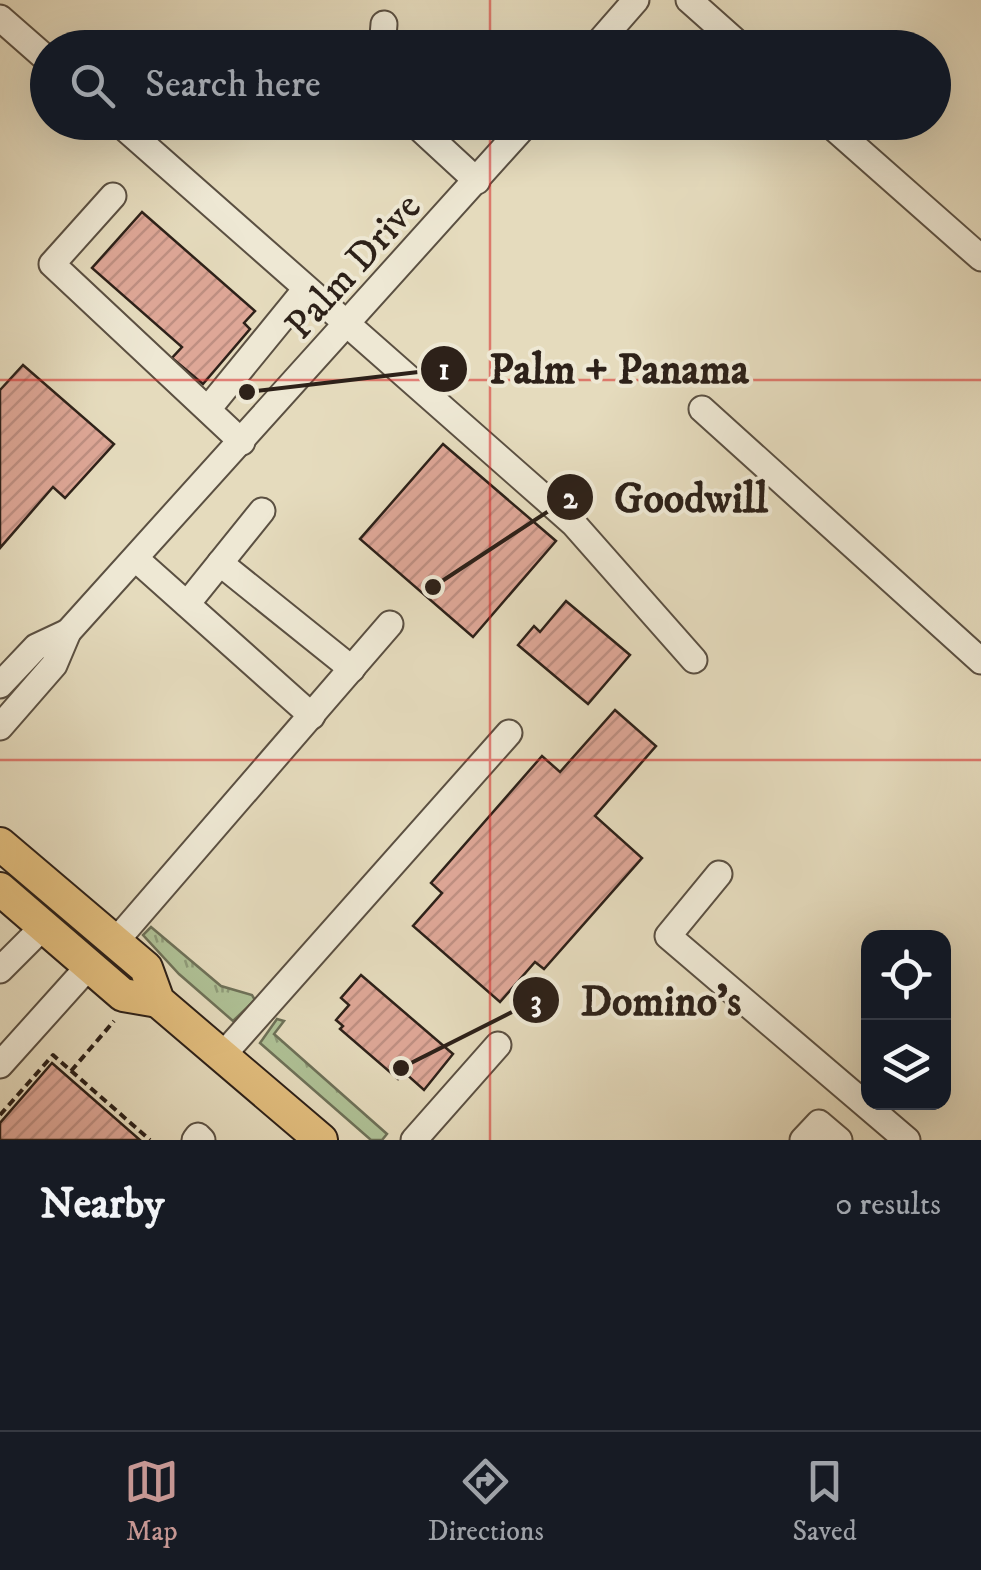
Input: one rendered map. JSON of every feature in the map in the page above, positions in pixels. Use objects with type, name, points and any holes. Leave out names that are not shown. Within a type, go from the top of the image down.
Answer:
[{"type":"main road","points":[[0,844],[146,968],[158,1001],[309,1136]]},
{"type":"main road","points":[[0,889],[123,995],[158,1001]]},
{"type":"street","points":[[14,0],[0,17],[30,44]]},
{"type":"street","points":[[610,30],[636,0]]},
{"type":"street","points":[[689,0],[722,30]]},
{"type":"street","points":[[138,140],[572,523],[694,660]]},
{"type":"street","points":[[432,140],[476,181]]},
{"type":"street","name":"Palm Drive","points":[[0,726],[54,665],[68,632],[512,140]]},
{"type":"street","points":[[848,140],[981,258]]},
{"type":"street","points":[[113,196],[52,264],[242,442]]},
{"type":"street","points":[[208,410],[306,289]]},
{"type":"street","points":[[702,410],[981,661]]},
{"type":"street","points":[[188,604],[262,512]]},
{"type":"street","points":[[136,558],[312,716]]},
{"type":"street","points":[[220,564],[352,670]]},
{"type":"street","points":[[115,942],[390,624]]},
{"type":"street","name":"Palm Drive","points":[[0,686],[36,647],[68,632]]},
{"type":"street","points":[[222,1056],[509,733]]},
{"type":"street","points":[[719,874],[668,936],[907,1140]]},
{"type":"street","points":[[0,970],[43,927]]},
{"type":"street","points":[[0,1065],[90,966]]},
{"type":"street","points":[[414,1140],[498,1045]]},
{"type":"street","points":[[803,1140],[819,1122],[839,1140]]},
{"type":"path","points":[[71,1070],[120,1014]]},
{"type":"path","points":[[0,1115],[53,1054],[150,1140]]},
{"type":"green space","points":[[151,927],[221,986],[252,995],[255,1000],[233,1021],[179,974],[143,935]]},
{"type":"green space","points":[[277,1019],[284,1021],[274,1034],[387,1134],[382,1140],[371,1140],[260,1043]]},
{"type":"building","points":[[142,212],[255,311],[244,323],[250,329],[203,384],[172,358],[182,347],[92,268]]},
{"type":"building","points":[[23,365],[114,444],[65,498],[53,487],[0,548],[0,390]]},
{"type":"building","points":[[443,444],[556,541],[473,637],[360,539]]},
{"type":"building","points":[[566,601],[630,655],[588,704],[518,645],[534,626],[540,632]]},
{"type":"building","points":[[615,710],[656,746],[595,816],[642,858],[544,969],[535,962],[500,1002],[413,926],[442,893],[431,883],[542,756],[560,772]]},
{"type":"building","points":[[361,975],[453,1054],[424,1090],[404,1072],[398,1079],[340,1029],[343,1026],[336,1020],[349,1005],[341,998]]},
{"type":"building","points":[[52,1063],[140,1140],[0,1140],[0,1123]]},
{"type":"place","name":"Palm + Panama","points":[[247,392]]},
{"type":"place","name":"Goodwill","points":[[433,587]]},
{"type":"place","name":"Domino's","points":[[401,1068]]}]
